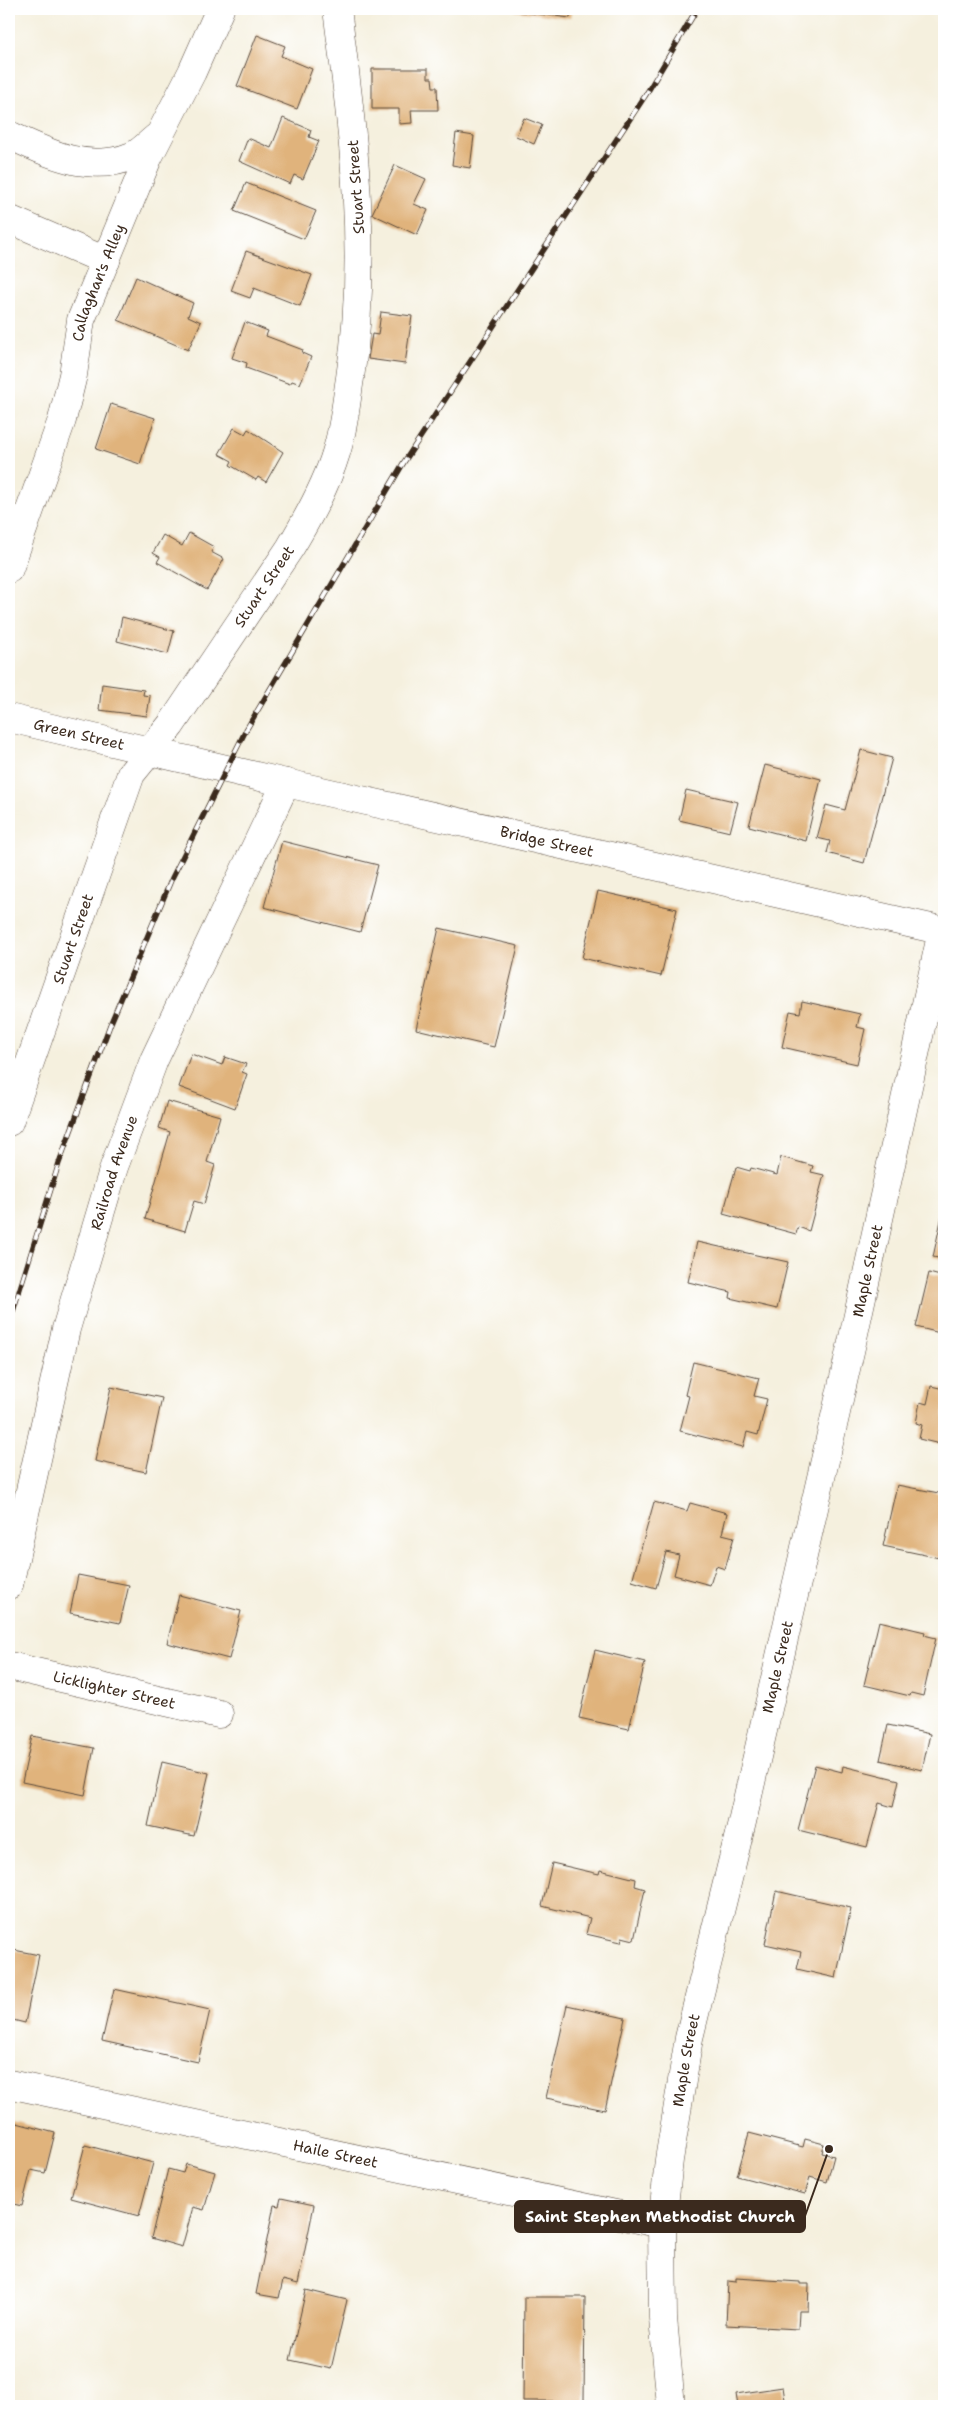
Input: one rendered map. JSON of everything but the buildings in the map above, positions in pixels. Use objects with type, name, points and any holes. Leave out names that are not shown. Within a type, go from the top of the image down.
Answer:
[{"type":"street","name":"Callaghan's Alley","points":[[9,569],[62,420],[73,375],[81,320],[157,138],[188,80],[220,9]]},
{"type":"street","name":"Stuart Street","points":[[9,1122],[131,774],[185,704],[302,528],[336,454],[341,435],[357,324],[360,243],[352,136],[337,9]]},
{"type":"street","points":[[9,135],[67,160],[93,163],[119,160],[134,155],[157,138]]},
{"type":"street","points":[[9,219],[106,261]]},
{"type":"street","name":"Green Street","points":[[9,718],[151,750]]},
{"type":"street","name":"Bridge Street","points":[[151,750],[286,783],[943,931]]},
{"type":"street","name":"Railroad Avenue","points":[[9,1585],[66,1329],[114,1168],[154,1060],[286,783]]},
{"type":"street","name":"Maple Street","points":[[671,2406],[663,2318],[662,2224],[669,2160],[690,2038],[742,1822],[851,1347],[943,931]]},
{"type":"street","name":"Licklighter Street","points":[[9,1666],[219,1714]]},
{"type":"street","name":"Haile Street","points":[[9,2084],[662,2224]]},
{"type":"railway","points":[[9,1324],[59,1163],[110,1025],[172,878],[246,730],[404,462],[645,96],[697,9]]},
{"type":"place","name":"Saint Stephen Methodist Church","points":[[829,2149]]}]
